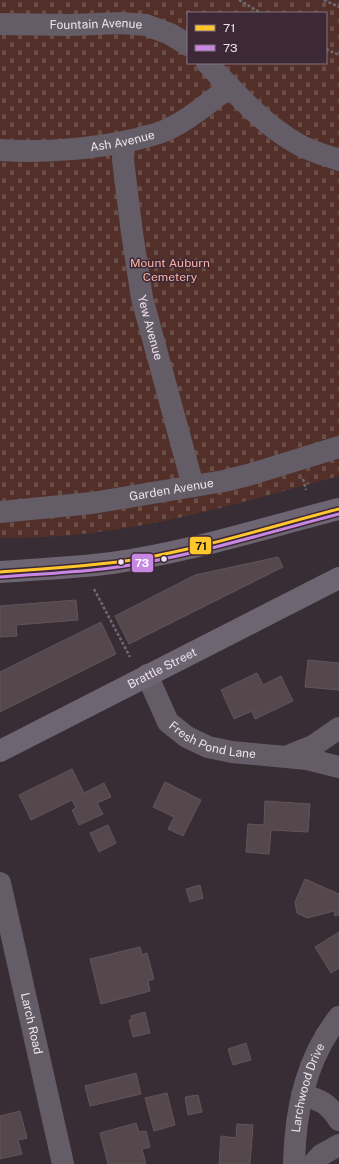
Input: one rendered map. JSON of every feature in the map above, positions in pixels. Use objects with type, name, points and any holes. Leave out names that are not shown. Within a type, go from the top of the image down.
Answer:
[{"type":"main road","points":[[0,572],[74,567],[148,556],[216,541],[339,509]]},
{"type":"main road","name":"Brattle Street","points":[[0,751],[331,581],[339,563]]},
{"type":"street","name":"Fountain Avenue","points":[[0,24],[71,25],[121,23],[146,26],[170,34],[187,44]]},
{"type":"street","points":[[208,64],[256,113],[278,132],[298,145],[339,160]]},
{"type":"street","name":"Ash Avenue","points":[[0,150],[16,151],[75,148],[124,142],[164,131],[187,118],[230,87]]},
{"type":"street","name":"Yew Avenue","points":[[124,142],[123,160],[142,298],[193,486]]},
{"type":"street","name":"Garden Avenue","points":[[0,512],[92,503],[224,481],[339,447]]},
{"type":"street","name":"Fresh Pond Lane","points":[[147,675],[168,722],[187,737],[208,747],[232,752],[307,759],[339,767]]},
{"type":"street","name":"Fresh Pond Lane","points":[[286,757],[312,746],[339,728]]},
{"type":"street","name":"Larch Road","points":[[0,883],[62,1164]]},
{"type":"street","name":"Larchwood Drive","points":[[294,1164],[296,1125],[302,1095],[311,1066],[319,1048],[339,1017]]},
{"type":"street","points":[[302,1095],[323,1103],[339,1120]]},
{"type":"street","points":[[314,1164],[321,1155],[339,1145]]},
{"type":"path","points":[[239,0],[259,12]]},
{"type":"path","points":[[324,0],[339,7]]},
{"type":"path","points":[[327,49],[339,55]]},
{"type":"path","points":[[94,589],[130,657]]},
{"type":"green space","name":"Mount Auburn Cemetery","points":[[0,0],[339,0],[339,476],[169,520],[98,532],[42,537],[0,538]]},
{"type":"building","points":[[278,557],[283,567],[129,644],[115,616],[195,575]]},
{"type":"building","points":[[76,600],[78,620],[16,625],[17,636],[0,637],[0,606]]},
{"type":"building","points":[[101,622],[116,654],[0,712],[0,672]]},
{"type":"building","points":[[308,660],[339,663],[339,690],[305,687]]},
{"type":"building","points":[[257,673],[263,685],[281,676],[293,701],[255,719],[252,711],[234,719],[221,690]]},
{"type":"building","points":[[72,769],[84,793],[104,783],[111,797],[97,803],[103,814],[79,825],[72,810],[76,808],[72,800],[31,820],[19,795]]},
{"type":"building","points":[[165,782],[201,800],[183,836],[168,829],[174,817],[153,807]]},
{"type":"building","points":[[265,801],[310,804],[308,832],[271,830],[269,854],[246,852],[248,824],[264,825]]},
{"type":"building","points":[[108,825],[116,843],[99,852],[90,833]]},
{"type":"building","points":[[305,879],[339,894],[339,915],[335,916],[334,911],[307,918],[297,913],[295,902]]},
{"type":"building","points":[[200,885],[203,898],[190,902],[186,889]]},
{"type":"building","points":[[339,932],[339,968],[331,973],[315,947]]},
{"type":"building","points":[[140,947],[142,955],[147,953],[154,979],[148,981],[150,991],[101,1004],[90,959]]},
{"type":"building","points":[[145,1012],[150,1033],[133,1037],[129,1020],[132,1020],[131,1016]]},
{"type":"building","points":[[246,1043],[251,1060],[233,1065],[228,1049]]},
{"type":"building","points":[[136,1073],[141,1094],[90,1106],[85,1086]]},
{"type":"building","points":[[167,1093],[175,1125],[154,1131],[145,1098]]},
{"type":"building","points":[[198,1095],[202,1112],[188,1115],[185,1097]]},
{"type":"building","points":[[20,1111],[27,1138],[18,1140],[22,1154],[0,1159],[0,1116]]},
{"type":"building","points":[[136,1123],[139,1132],[146,1131],[150,1147],[142,1149],[146,1164],[108,1164],[100,1133]]},
{"type":"building","points":[[237,1124],[253,1125],[250,1164],[219,1164],[221,1136],[236,1138]]},
{"type":"transit line","name":"71","points":[[0,572],[139,559],[215,542],[339,509]]},
{"type":"transit line","name":"73","points":[[0,577],[89,570],[142,563],[217,547],[339,514]]}]
